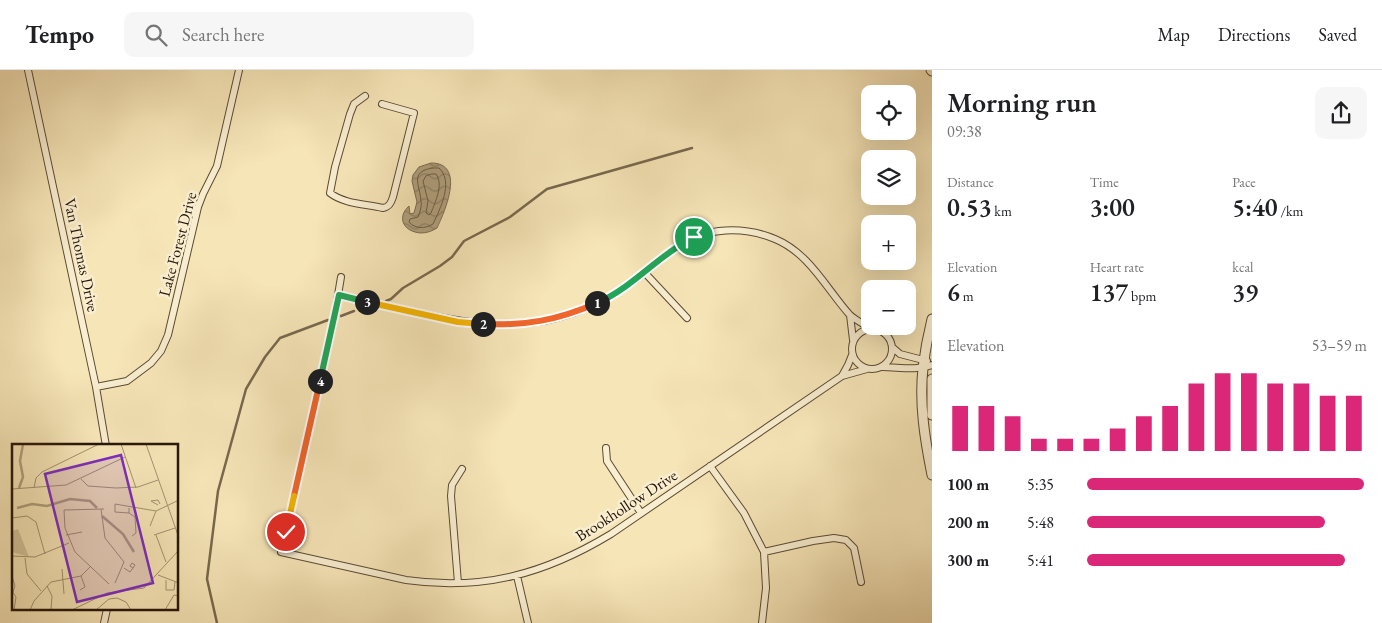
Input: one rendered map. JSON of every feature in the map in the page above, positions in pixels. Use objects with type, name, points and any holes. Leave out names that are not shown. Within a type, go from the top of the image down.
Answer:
[{"type":"street","name":"Van Thomas Drive","points":[[28,70],[96,386],[106,444]]},
{"type":"street","name":"Lake Forest Drive","points":[[96,386],[127,381],[151,363],[161,351],[168,336],[198,207],[219,158],[239,70]]},
{"type":"street","points":[[365,96],[354,104],[350,114],[334,167],[330,193],[338,198],[382,208],[389,205],[393,197],[414,113],[382,104]]},
{"type":"street","points":[[341,277],[339,295],[458,322],[502,325],[524,324],[557,318],[610,297],[645,273],[667,253],[694,237],[719,230],[744,230],[759,233],[782,242],[800,255],[826,283],[850,315],[861,322]]},
{"type":"street","points":[[645,273],[687,318]]},
{"type":"street","name":"Brookhollow Drive","points":[[339,295],[281,552],[421,582],[474,583],[517,576],[555,563],[587,549],[611,534],[842,376],[867,369],[872,370],[884,365],[928,364]]},
{"type":"street","points":[[850,315],[855,338]]},
{"type":"street","points":[[932,319],[922,402],[932,475]]},
{"type":"street","points":[[842,376],[852,355],[852,345],[855,338],[861,333]]},
{"type":"street","points":[[886,335],[892,347],[900,354],[928,364]]},
{"type":"street","points":[[884,365],[891,356],[892,347]]},
{"type":"street","points":[[852,355],[858,364],[867,369]]},
{"type":"street","points":[[932,379],[932,415]]},
{"type":"street","points":[[606,448],[607,461],[641,513]]},
{"type":"street","points":[[710,466],[744,513],[764,552],[766,588],[762,623]]},
{"type":"street","points":[[458,584],[451,496],[452,485],[462,469]]},
{"type":"street","points":[[764,552],[812,541],[834,538],[846,540],[854,548],[861,582]]},
{"type":"street","points":[[517,576],[528,623]]},
{"type":"street","points":[[104,623],[107,610]]},
{"type":"water","points":[[431,163],[442,165],[448,171],[450,189],[448,200],[437,228],[425,233],[415,232],[406,227],[403,215],[409,206],[410,214],[414,213],[417,202],[412,181],[413,175],[419,167]]},
{"type":"waterway","points":[[386,301],[452,257],[464,241],[510,217],[547,189],[692,148]]},
{"type":"waterway","points":[[341,316],[354,311]]},
{"type":"waterway","points":[[217,623],[207,579],[218,491],[246,389],[265,357],[280,338],[328,320]]},
{"type":"route","points":[[286,532],[339,295],[458,322],[502,325],[544,321],[581,310],[610,297],[645,273],[667,253],[694,237]]}]
